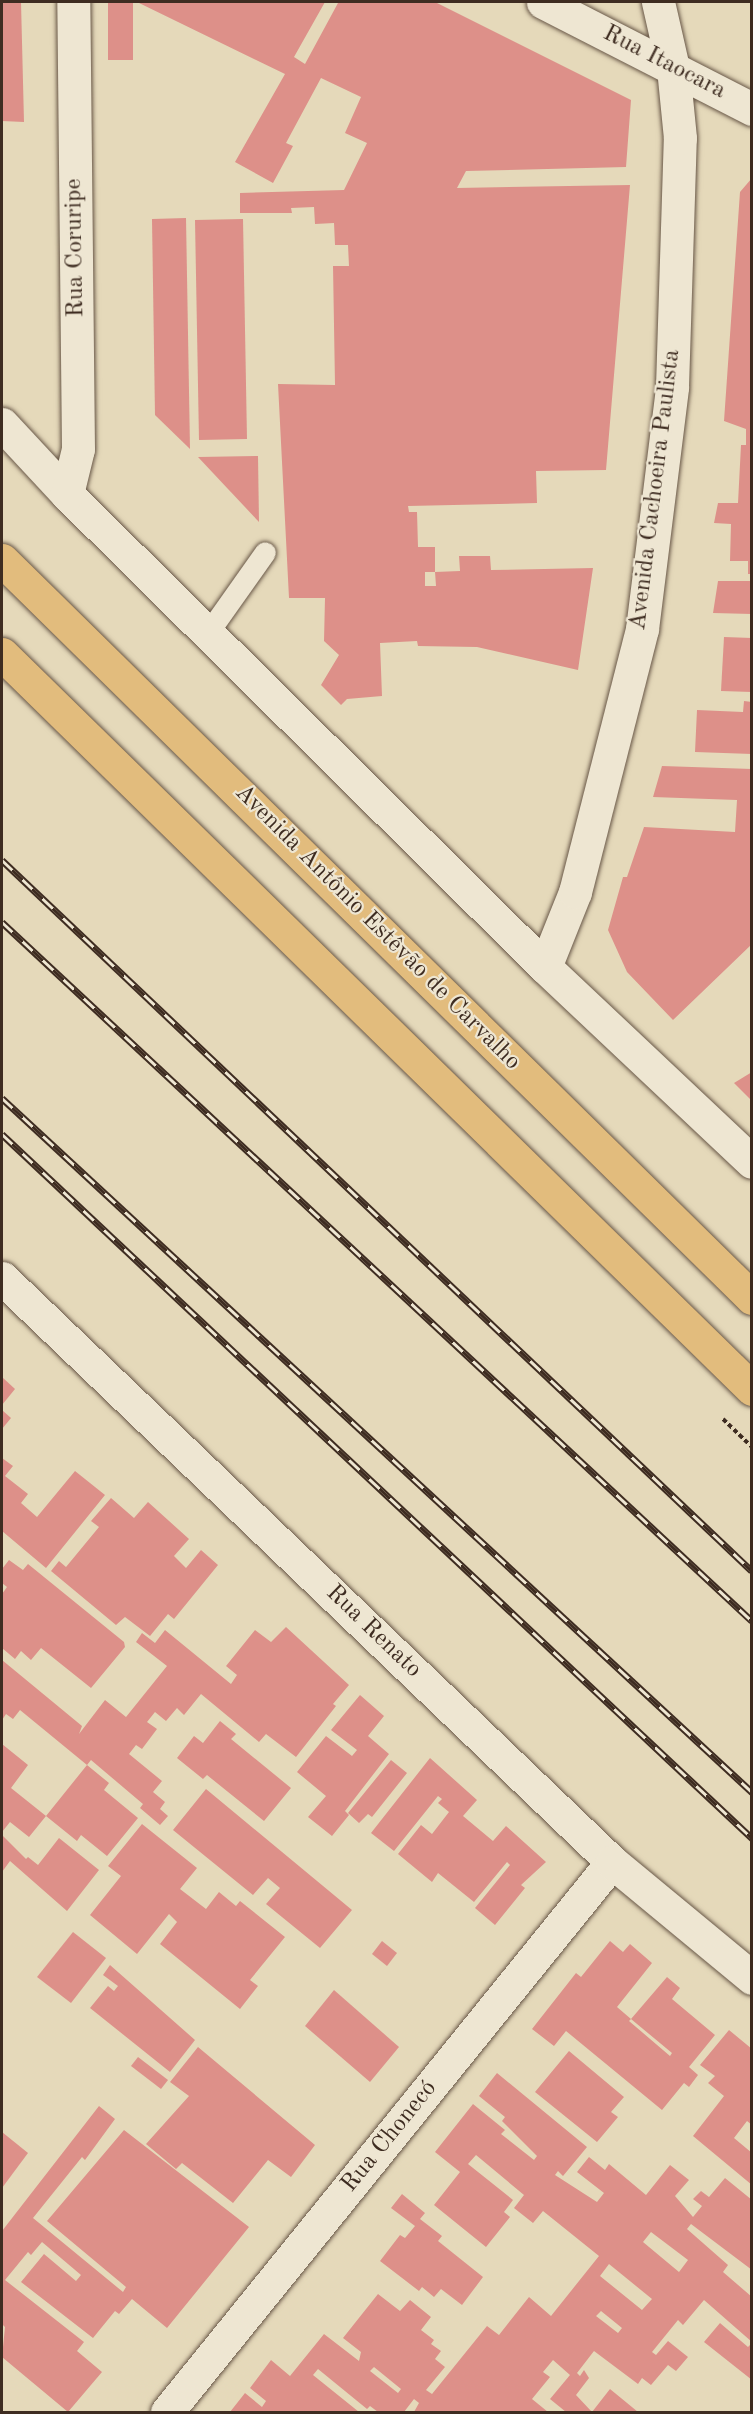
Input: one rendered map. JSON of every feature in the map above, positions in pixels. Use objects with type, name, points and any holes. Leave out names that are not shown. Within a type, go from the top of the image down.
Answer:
[{"type":"highway","name":"Avenida Antônio Estêvão de Carvalho","points":[[2,560],[752,1298]]},
{"type":"highway","points":[[2,654],[752,1389]]},
{"type":"street","name":"Rua Coruripe","points":[[67,494],[78,448],[73,2]]},
{"type":"street","name":"Rua Itaocara","points":[[543,2],[752,109]]},
{"type":"street","name":"Avenida Cachoeira Paulista","points":[[545,967],[575,892],[642,629],[672,387],[680,138],[673,68],[658,2]]},
{"type":"street","points":[[2,424],[67,494],[545,967],[752,1162]]},
{"type":"street","name":"Rua Renato","points":[[2,1278],[612,1862],[752,1978]]},
{"type":"street","name":"Rua Chonecó","points":[[167,2412],[612,1862]]},
{"type":"lane","points":[[207,634],[265,552]]},
{"type":"building","points":[[2,2],[21,2],[24,122],[2,121]]},
{"type":"building","points":[[108,2],[133,2],[133,60],[108,60]]},
{"type":"building","points":[[137,2],[325,2],[294,57],[305,64],[338,3],[335,2],[435,2],[631,100],[626,167],[466,171],[457,188],[630,185],[606,470],[536,471],[537,503],[408,506],[409,512],[417,512],[418,547],[435,547],[435,572],[460,571],[459,556],[490,556],[491,570],[593,568],[578,670],[477,647],[418,646],[417,641],[380,643],[382,696],[347,699],[341,705],[321,685],[339,655],[324,641],[325,598],[289,598],[278,384],[335,385],[333,266],[349,266],[348,245],[335,245],[334,223],[315,224],[314,207],[291,208],[292,213],[240,213],[240,193],[344,190],[367,143],[345,133],[361,97],[321,78],[286,143],[293,146],[273,183],[235,162],[285,74]],"holes":[[[425,572],[435,572],[436,586],[425,586]]]},
{"type":"building","points":[[752,178],[752,574],[748,574],[748,561],[730,561],[731,524],[714,523],[718,503],[738,503],[741,445],[746,445],[746,429],[724,421],[740,192]]},
{"type":"building","points":[[186,218],[190,449],[155,415],[152,219]]},
{"type":"building","points":[[243,219],[247,439],[199,440],[195,220]]},
{"type":"building","points":[[258,456],[259,522],[198,457]]},
{"type":"building","points":[[718,581],[752,581],[752,614],[713,613]]},
{"type":"building","points":[[724,637],[752,638],[752,692],[721,691]]},
{"type":"building","points":[[744,701],[752,702],[752,754],[695,752],[697,710],[743,712]]},
{"type":"building","points":[[662,766],[752,769],[752,944],[673,1020],[627,972],[608,930],[623,877],[627,877],[644,827],[735,832],[737,800],[653,797]]},
{"type":"building","points":[[752,1072],[752,1101],[734,1083]]},
{"type":"building","points":[[2,1377],[15,1389],[2,1405]]},
{"type":"building","points":[[2,1410],[11,1418],[2,1429]]},
{"type":"building","points":[[2,1458],[13,1466],[5,1476],[28,1494],[21,1503],[37,1517],[75,1471],[105,1495],[46,1568],[2,1531]]},
{"type":"building","points":[[111,1498],[134,1518],[148,1502],[189,1539],[174,1556],[186,1568],[201,1550],[218,1565],[174,1619],[168,1614],[150,1636],[125,1617],[116,1625],[51,1571],[59,1561],[66,1567],[99,1527],[91,1521]]},
{"type":"building","points":[[9,1560],[23,1570],[28,1564],[124,1642],[125,1647],[91,1688],[41,1648],[31,1660],[21,1651],[15,1659],[2,1648],[2,1594],[7,1587],[2,1583],[2,1569]]},
{"type":"building","points":[[286,1627],[349,1685],[333,1704],[336,1706],[296,1757],[266,1734],[259,1742],[201,1694],[184,1715],[177,1708],[166,1721],[155,1712],[147,1722],[157,1729],[142,1749],[136,1745],[129,1754],[162,1781],[153,1792],[165,1802],[160,1809],[168,1816],[160,1825],[140,1808],[143,1804],[91,1760],[87,1765],[20,1710],[13,1719],[6,1714],[2,1720],[2,1660],[82,1726],[79,1734],[105,1700],[126,1717],[167,1666],[136,1642],[142,1633],[155,1643],[165,1630],[231,1684],[237,1675],[226,1666],[255,1630],[271,1642]]},
{"type":"building","points":[[360,1695],[384,1716],[368,1736],[389,1754],[345,1811],[349,1815],[332,1836],[308,1817],[326,1796],[297,1772],[326,1736],[352,1756],[357,1750],[331,1730]]},
{"type":"building","points":[[220,1721],[236,1734],[231,1739],[291,1788],[264,1821],[207,1775],[203,1779],[177,1758],[194,1736],[203,1743]]},
{"type":"building","points":[[2,1744],[28,1765],[11,1788],[46,1816],[29,1837],[10,1822],[2,1832]]},
{"type":"building","points":[[430,1758],[477,1800],[463,1816],[493,1841],[506,1826],[546,1862],[521,1885],[525,1888],[495,1925],[475,1908],[510,1865],[507,1862],[474,1902],[438,1873],[432,1882],[398,1854],[421,1825],[432,1834],[449,1812],[438,1803],[442,1799],[438,1796],[394,1851],[371,1833]]},
{"type":"building","points":[[391,1760],[407,1773],[372,1817],[368,1814],[359,1823],[348,1813]]},
{"type":"building","points":[[87,1765],[109,1783],[104,1790],[138,1818],[107,1856],[81,1835],[77,1841],[46,1816]]},
{"type":"building","points":[[206,1789],[352,1910],[320,1948],[266,1904],[280,1888],[268,1878],[253,1895],[173,1830]]},
{"type":"building","points":[[142,1824],[197,1868],[180,1889],[206,1909],[219,1892],[236,1906],[240,1901],[285,1937],[250,1980],[258,1986],[240,2009],[160,1944],[177,1922],[169,1914],[137,1954],[90,1915],[121,1876],[108,1866]]},
{"type":"building","points":[[2,1835],[26,1859],[28,1857],[38,1865],[59,1838],[99,1870],[67,1911],[10,1861],[2,1872]]},
{"type":"building","points":[[73,1932],[106,1958],[71,2003],[37,1977]]},
{"type":"building","points":[[382,1941],[397,1953],[387,1966],[372,1954]]},
{"type":"building","points":[[610,1941],[623,1952],[630,1944],[652,1963],[617,2007],[631,2019],[667,1977],[680,1988],[672,1999],[715,2035],[689,2067],[698,2075],[689,2087],[684,2083],[662,2110],[566,2031],[554,2046],[532,2029],[576,1973],[581,1977]],"holes":[[[631,2019],[672,2053],[670,2056],[629,2021]]]},
{"type":"building","points":[[110,1965],[195,2040],[170,2072],[90,2008],[108,1986],[114,1991],[118,1986],[103,1975]]},
{"type":"building","points":[[334,1990],[399,2047],[370,2082],[305,2026]]},
{"type":"building","points":[[729,2030],[752,2049],[752,2125],[747,2121],[734,2138],[752,2153],[752,2185],[693,2136],[724,2096],[708,2083],[715,2076],[700,2065]]},
{"type":"building","points":[[198,2047],[315,2145],[291,2177],[268,2160],[233,2203],[182,2163],[176,2169],[146,2144],[189,2096],[170,2082]]},
{"type":"building","points":[[569,2051],[624,2097],[611,2112],[618,2117],[597,2142],[535,2092]]},
{"type":"building","points":[[138,2057],[168,2080],[161,2089],[131,2066]]},
{"type":"building","points":[[497,2073],[587,2147],[563,2176],[558,2171],[555,2175],[597,2202],[604,2193],[577,2172],[589,2157],[605,2170],[609,2164],[646,2195],[670,2165],[689,2180],[675,2196],[693,2217],[702,2206],[693,2199],[701,2191],[709,2197],[725,2178],[752,2200],[752,2270],[691,2224],[687,2229],[728,2265],[723,2272],[752,2297],[752,2342],[704,2300],[683,2325],[678,2320],[652,2352],[656,2355],[668,2341],[688,2357],[676,2371],[668,2365],[651,2385],[642,2378],[638,2384],[594,2351],[577,2373],[580,2376],[584,2370],[589,2378],[576,2395],[592,2412],[566,2412],[550,2399],[570,2375],[553,2360],[543,2372],[550,2377],[532,2399],[548,2412],[414,2412],[419,2403],[414,2399],[404,2412],[378,2412],[370,2406],[367,2409],[318,2369],[313,2375],[359,2412],[230,2412],[245,2393],[262,2407],[266,2401],[250,2388],[271,2360],[290,2376],[324,2334],[359,2361],[361,2352],[343,2338],[378,2294],[400,2311],[410,2300],[431,2317],[421,2330],[434,2340],[431,2344],[441,2351],[435,2359],[445,2367],[426,2390],[432,2394],[487,2326],[499,2335],[529,2297],[551,2316],[599,2256],[543,2211],[533,2223],[514,2208],[524,2195],[476,2155],[468,2164],[513,2200],[504,2212],[510,2217],[486,2247],[434,2205],[460,2172],[435,2152],[473,2104],[505,2130],[501,2134],[534,2160],[537,2156],[502,2121],[505,2117],[479,2096]],"holes":[[[651,2232],[688,2260],[679,2272],[643,2242]],[[609,2264],[652,2299],[642,2310],[600,2276]],[[601,2311],[622,2328],[618,2333],[596,2316]],[[374,2367],[401,2389],[398,2393],[370,2371]]]},
{"type":"building","points":[[99,2106],[115,2119],[85,2160],[82,2157],[33,2218],[123,2292],[126,2287],[47,2221],[124,2130],[249,2227],[167,2328],[132,2299],[119,2314],[115,2311],[93,2338],[21,2282],[44,2254],[76,2281],[81,2275],[42,2242],[31,2255],[28,2252],[5,2280],[84,2342],[77,2351],[102,2372],[68,2412],[2,2357],[5,2327],[2,2324],[2,2231]]},
{"type":"building","points":[[2,2132],[28,2153],[2,2188]]},
{"type":"building","points":[[402,2194],[425,2213],[420,2219],[442,2236],[438,2241],[483,2277],[462,2305],[441,2289],[434,2297],[422,2287],[419,2291],[380,2261],[400,2235],[405,2238],[415,2226],[391,2208]]},
{"type":"building","points":[[720,2323],[748,2347],[752,2343],[752,2380],[704,2342]]},
{"type":"building","points":[[610,2389],[638,2412],[592,2412]]},
{"type":"railway","points":[[2,860],[752,1571]]},
{"type":"railway","points":[[2,922],[752,1621]]},
{"type":"railway","points":[[2,1098],[752,1792]]},
{"type":"railway","points":[[2,1134],[752,1838]]}]
